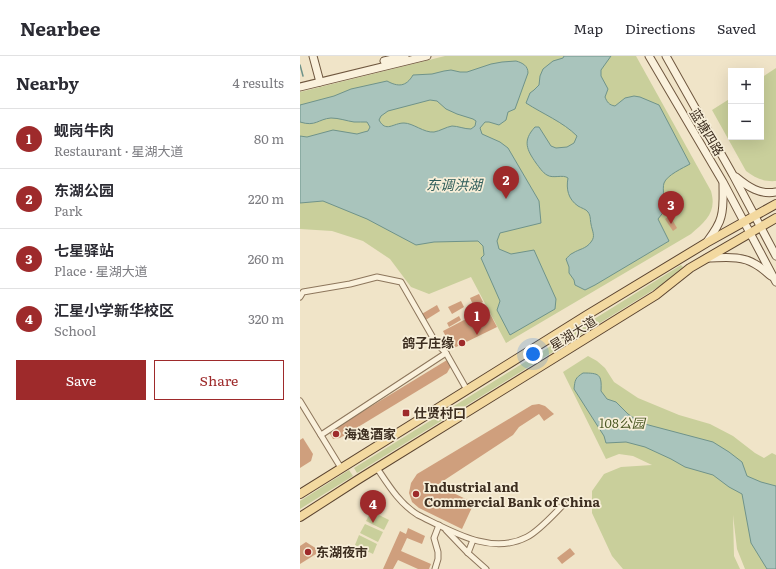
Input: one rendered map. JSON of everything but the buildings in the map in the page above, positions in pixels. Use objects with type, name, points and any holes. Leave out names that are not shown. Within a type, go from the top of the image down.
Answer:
[{"type":"main road","points":[[313,56],[321,80]]},
{"type":"main road","points":[[318,56],[321,80]]},
{"type":"main road","points":[[300,87],[405,56]]},
{"type":"main road","points":[[300,82],[321,80],[427,56]]},
{"type":"main road","name":"蓝塘四路","points":[[649,56],[723,182],[775,280]]},
{"type":"main road","name":"蓝塘四路","points":[[666,56],[733,175],[776,256]]},
{"type":"main road","points":[[663,81],[671,86],[675,84],[675,73]]},
{"type":"main road","points":[[733,175],[744,184],[760,192],[776,192]]},
{"type":"main road","points":[[706,243],[716,229],[721,218],[723,210],[723,182]]},
{"type":"main road","name":"星湖大道","points":[[300,494],[587,315],[706,243],[776,204]]},
{"type":"main road","name":"星湖大道","points":[[300,517],[656,295],[690,268],[776,218]]},
{"type":"main road","points":[[683,257],[690,268]]},
{"type":"main road","points":[[707,258],[731,257],[743,259],[756,264],[775,280]]},
{"type":"street","points":[[300,297],[303,292],[350,284],[377,277],[400,282],[436,343],[446,353],[467,390]]},
{"type":"street","points":[[321,435],[446,353]]},
{"type":"street","points":[[300,401],[341,468]]},
{"type":"street","points":[[377,468],[396,496],[411,510],[440,526],[473,540],[495,544],[511,543],[528,537],[544,524],[564,504]]},
{"type":"street","points":[[440,526],[486,569]]},
{"type":"street","points":[[435,569],[438,559],[438,552],[434,538],[440,526]]},
{"type":"street","points":[[468,553],[473,540]]},
{"type":"green space","points":[[445,56],[636,56],[711,191],[713,205],[709,216],[691,234],[506,343],[471,277],[429,294],[411,287],[390,259],[363,241],[332,231],[300,229],[300,92]]},
{"type":"green space","points":[[776,68],[776,181],[760,179],[746,171],[729,140],[764,140],[764,76]]},
{"type":"green space","points":[[728,100],[728,139],[712,110]]},
{"type":"green space","points":[[681,265],[683,267],[663,284],[357,473],[354,468]]},
{"type":"green space","name":"108公园","points":[[588,356],[605,368],[614,382],[638,398],[679,415],[710,424],[733,436],[764,458],[772,453],[776,455],[776,569],[745,569],[737,549],[733,515],[734,556],[740,569],[623,569],[612,556],[592,513],[592,491],[604,474],[621,467],[652,465],[633,456],[619,454],[606,459],[563,372]]},
{"type":"green space","points":[[349,470],[353,476],[300,509],[300,501]]},
{"type":"green space","points":[[371,511],[389,520],[384,530],[366,521]]},
{"type":"green space","points":[[365,524],[383,532],[378,542],[360,533]]},
{"type":"green space","points":[[359,535],[377,544],[373,554],[355,545]]},
{"type":"water","points":[[564,56],[611,56],[601,70],[601,76],[608,89],[605,97],[607,102],[615,106],[625,98],[634,96],[659,105],[690,164],[672,175],[666,180],[663,186],[665,210],[658,219],[669,241],[585,290],[575,285],[574,280],[569,273],[569,267],[566,259],[572,253],[587,246],[592,240],[593,233],[590,215],[586,210],[578,206],[570,197],[567,186],[568,178],[563,176],[552,177],[541,170],[528,150],[527,145],[528,137],[535,127],[539,127],[551,146],[556,148],[567,147],[574,143],[577,136],[559,122],[526,103],[530,93],[539,85],[540,76],[543,69],[553,61],[563,58]]},
{"type":"water","name":"东调洪湖","points":[[516,61],[521,63],[525,65],[528,73],[515,109],[508,112],[506,120],[499,125],[485,122],[480,128],[482,134],[500,142],[508,148],[539,201],[541,223],[500,233],[497,241],[499,249],[511,254],[534,250],[556,299],[555,309],[510,335],[497,310],[500,301],[481,258],[484,255],[483,246],[478,241],[434,242],[416,245],[367,219],[323,201],[300,203],[300,136],[307,137],[333,130],[357,134],[368,131],[370,127],[367,122],[354,122],[334,118],[310,124],[300,122],[300,105],[334,96],[351,89],[387,81],[402,85],[408,82],[413,75],[432,74],[451,70],[467,72],[502,62]],"holes":[[[430,100],[437,101],[446,109],[473,119],[476,121],[475,126],[471,129],[452,126],[430,132],[407,123],[400,123],[387,127],[384,126],[379,120],[381,116],[388,111]]]},
{"type":"water","points":[[583,373],[596,374],[601,381],[601,391],[607,399],[616,402],[628,414],[641,423],[713,442],[742,462],[747,476],[776,486],[776,569],[767,569],[751,543],[742,494],[729,487],[713,475],[685,467],[645,447],[626,442],[606,443],[604,436],[574,389],[578,376]]},
{"type":"waterway","points":[[300,65],[303,76]]},
{"type":"place","name":"东湖公园","points":[[506,199]]},
{"type":"place","name":"七星驿站","points":[[671,224]]},
{"type":"place","name":"蚬岗牛肉","points":[[477,335]]},
{"type":"place","name":"鸽子庄缘","points":[[462,343]]},
{"type":"place","name":"仕贤村口","points":[[406,413]]},
{"type":"place","name":"海逸酒家","points":[[336,434]]},
{"type":"place","name":"Industrial and Commercial Bank of China","points":[[416,494]]},
{"type":"place","name":"汇星小学新华校区","points":[[373,523]]},
{"type":"place","name":"东湖夜市","points":[[308,552]]}]
